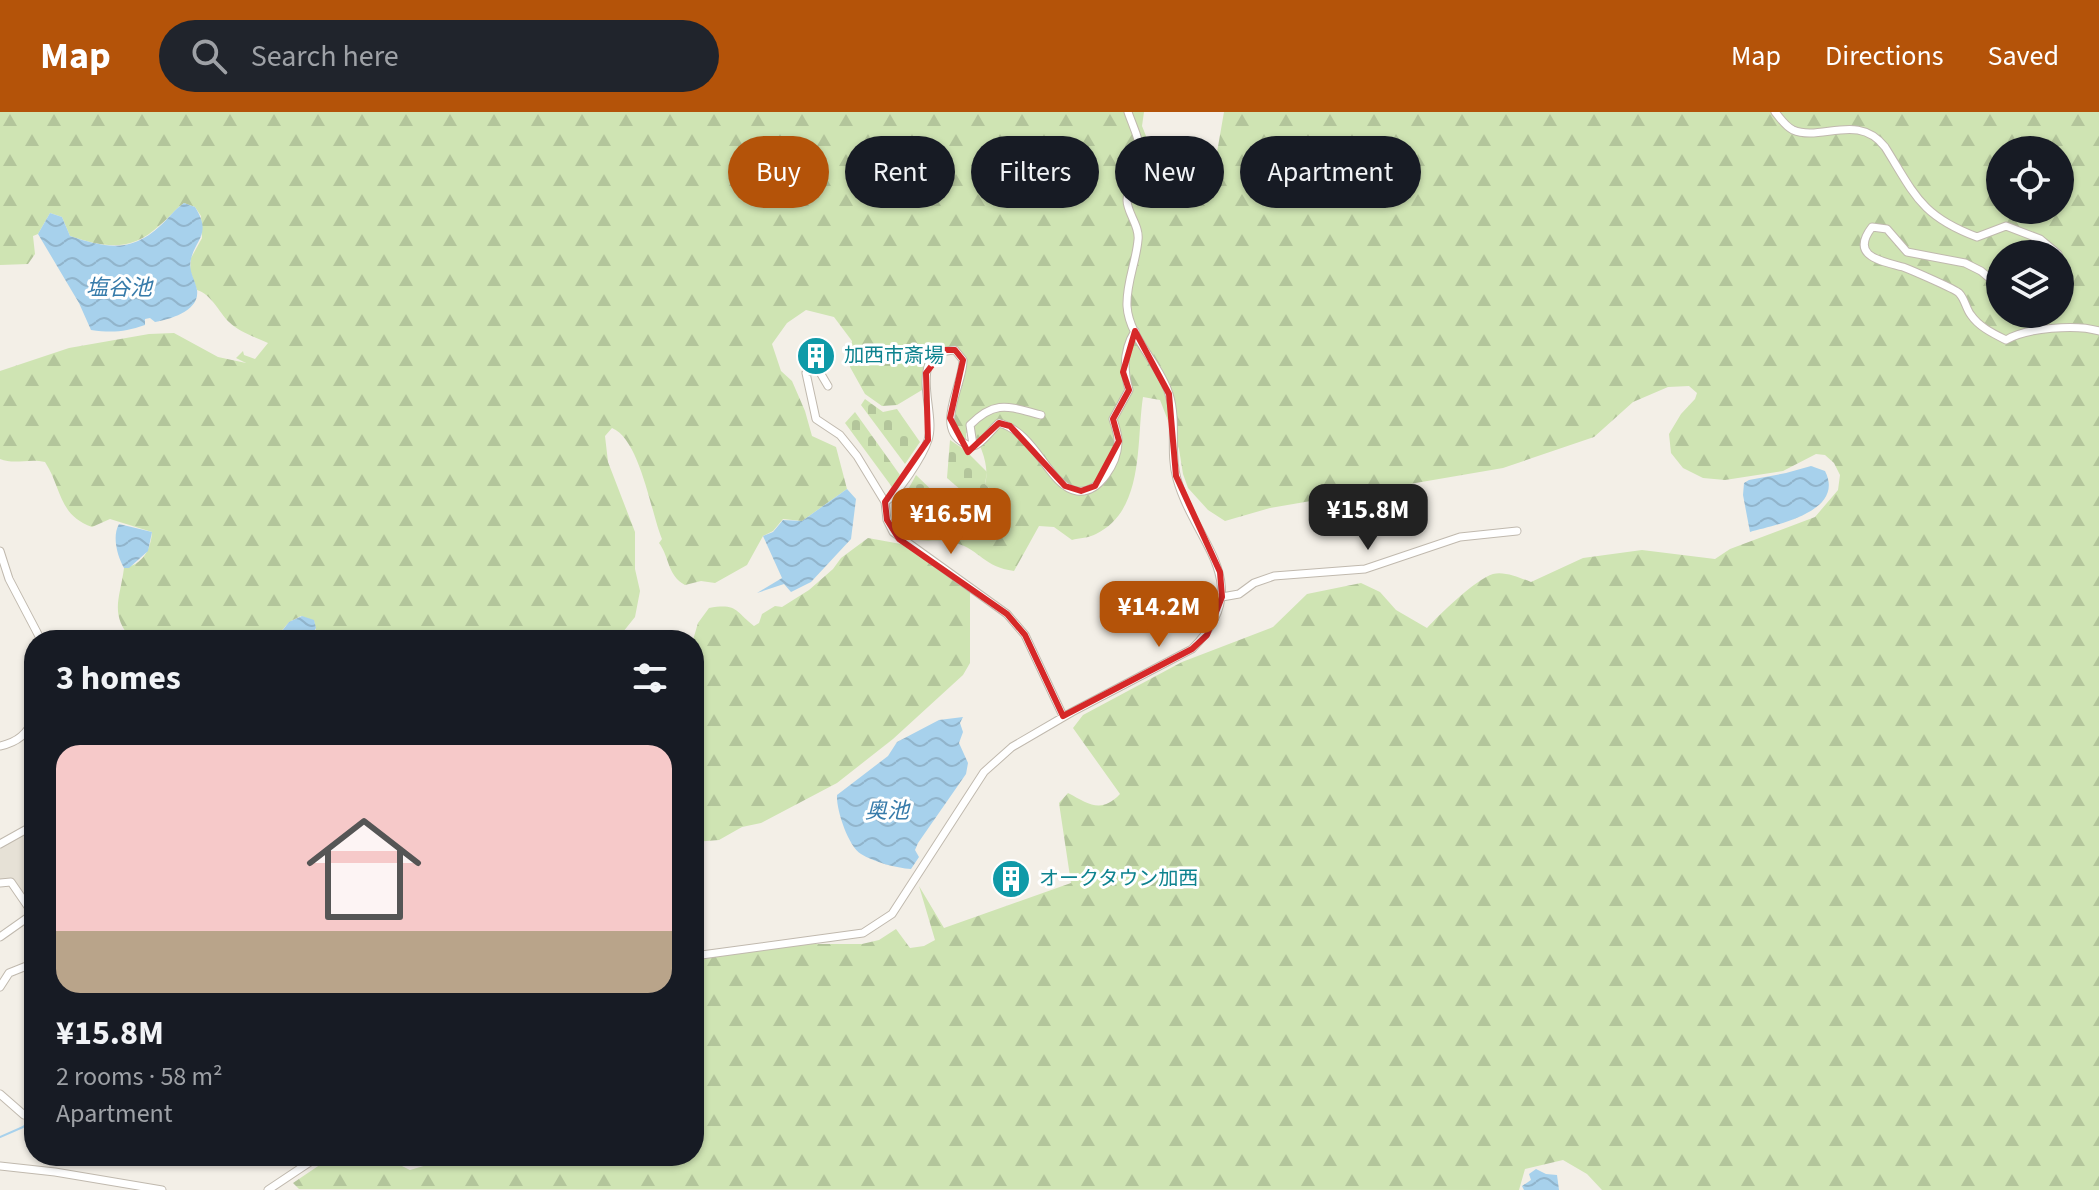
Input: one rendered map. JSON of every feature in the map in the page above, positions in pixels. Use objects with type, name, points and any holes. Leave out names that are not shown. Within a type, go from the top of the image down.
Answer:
[{"type":"street","points":[[704,955],[863,933],[892,914],[984,772],[1012,747],[1063,716],[1192,649],[1207,635],[1222,597],[1220,572],[1176,476],[1175,418],[1169,394],[1127,311],[1127,286],[1139,236],[1127,200],[1141,154],[1128,112]]},
{"type":"street","points":[[1775,112],[1786,126],[1797,132],[1851,129],[1879,139],[1924,208],[1942,221],[1977,237],[2006,226],[2041,240]]},
{"type":"street","points":[[1986,275],[1965,263],[1907,252],[1887,229],[1872,227],[1864,242],[1875,261],[1904,268],[1959,292],[1971,317],[1989,332],[2006,340],[2029,331],[2073,328]]},
{"type":"street","points":[[2074,328],[2088,327],[2099,331]]},
{"type":"street","points":[[885,502],[898,490],[928,440],[930,425],[926,373],[933,358],[944,350],[955,350],[963,360],[950,418],[960,441],[968,446],[973,445],[999,423],[1010,426],[1034,447],[1065,486],[1081,491],[1095,486],[1108,470],[1119,441],[1113,419],[1129,390],[1123,372],[1128,343],[1135,331]]},
{"type":"street","points":[[828,386],[818,369],[806,373],[816,419],[840,435],[857,456],[885,502],[887,520],[899,539],[1007,614],[1025,635],[1063,716]]},
{"type":"street","points":[[973,445],[970,425],[1003,405],[1041,415]]},
{"type":"street","points":[[1222,597],[1239,594],[1254,583],[1274,576],[1365,569],[1460,537],[1517,531]]},
{"type":"street","points":[[0,551],[9,579],[33,630]]},
{"type":"street","points":[[0,746],[16,742],[24,735]]},
{"type":"street","points":[[0,844],[24,831]]},
{"type":"street","points":[[0,883],[11,882],[24,900]]},
{"type":"street","points":[[0,937],[24,921]]},
{"type":"street","points":[[0,987],[9,973],[24,967]]},
{"type":"street","points":[[0,1094],[24,1115]]},
{"type":"street","points":[[0,1166],[162,1190]]},
{"type":"street","points":[[268,1190],[304,1166]]},
{"type":"highlighted area","points":[[1135,331],[1169,394],[1176,476],[1220,572],[1222,597],[1207,635],[1192,649],[1063,716],[1025,635],[1007,614],[899,539],[887,520],[885,502],[928,440],[926,373],[944,350],[955,350],[963,360],[950,418],[968,452],[999,423],[1010,426],[1065,486],[1081,491],[1095,486],[1119,441],[1113,419],[1129,390],[1123,372]]},
{"type":"shaded area","points":[[24,832],[24,898],[11,881],[0,882],[0,845]]},
{"type":"green space","points":[[0,112],[1144,112],[1142,126],[1146,136],[1115,136],[1115,208],[1224,208],[1224,136],[1220,136],[1224,112],[2099,112],[2099,1190],[1602,1190],[1587,1174],[1563,1160],[1525,1169],[1519,1190],[299,1189],[293,1183],[318,1166],[402,1166],[410,1170],[424,1166],[704,1166],[704,958],[757,944],[862,944],[879,940],[896,929],[910,948],[924,946],[935,940],[919,886],[944,928],[1071,883],[1059,803],[1068,793],[1095,805],[1107,804],[1120,794],[1073,728],[1083,715],[1182,662],[1273,627],[1307,594],[1361,583],[1380,592],[1396,610],[1427,628],[1468,590],[1493,574],[1507,574],[1531,582],[1583,558],[1642,550],[1715,559],[1730,549],[1815,517],[1838,490],[1840,475],[1825,455],[1816,454],[1783,471],[1725,480],[1703,478],[1683,468],[1671,453],[1669,434],[1697,393],[1689,386],[1668,387],[1633,402],[1594,437],[1503,468],[1270,508],[1225,521],[1208,510],[1188,488],[1179,449],[1160,400],[1143,397],[1135,473],[1123,509],[1112,523],[1087,537],[1072,540],[1054,527],[1039,526],[1014,571],[996,566],[956,543],[916,540],[902,534],[896,527],[901,521],[930,519],[947,505],[947,499],[959,489],[976,503],[987,498],[989,488],[985,484],[986,470],[981,449],[972,430],[966,433],[966,441],[956,424],[958,390],[967,359],[957,349],[939,349],[924,366],[922,390],[897,405],[882,406],[865,394],[850,367],[852,341],[834,317],[806,310],[787,323],[772,344],[781,371],[792,381],[812,436],[836,447],[847,489],[802,521],[783,519],[773,531],[763,536],[747,565],[715,583],[701,581],[685,585],[675,576],[659,543],[662,539],[637,461],[622,435],[612,428],[605,436],[608,462],[635,532],[635,569],[640,591],[635,617],[625,630],[315,630],[314,621],[301,616],[282,630],[124,630],[118,614],[124,568],[136,564],[144,556],[152,532],[110,519],[92,527],[81,522],[62,500],[45,462],[0,459],[0,371],[69,348],[149,334],[174,333],[218,357],[246,363],[236,358],[243,351],[244,355],[255,359],[268,343],[233,326],[211,299],[197,290],[190,270],[191,258],[202,238],[201,216],[195,207],[184,203],[149,234],[128,244],[118,245],[70,236],[62,217],[50,213],[38,234],[33,236],[35,254],[28,264],[0,265]]},
{"type":"green space","points":[[865,399],[883,412],[897,409],[920,442],[905,464],[861,405]]},
{"type":"green space","points":[[855,412],[900,475],[892,487],[845,423]]},
{"type":"green space","points":[[950,440],[987,472],[985,484],[989,488],[985,501],[976,503],[947,478]]},
{"type":"green space","points":[[916,475],[947,505],[929,519],[905,520],[902,503]]},
{"type":"green space","points":[[868,538],[901,544],[970,591],[970,663],[963,675],[893,739],[837,783],[761,823],[742,827],[719,840],[704,841],[704,630],[696,630],[698,623],[709,608],[725,607],[735,610],[754,626],[759,623],[762,614],[775,606],[782,607],[809,590],[841,558]]},
{"type":"water","name":"塩谷池","points":[[184,203],[195,207],[203,230],[190,263],[197,290],[194,303],[176,316],[155,322],[145,319],[145,325],[131,329],[112,332],[91,330],[79,303],[38,234],[50,213],[62,217],[70,236],[118,246],[149,235]]},
{"type":"water","points":[[1811,466],[1825,471],[1829,485],[1826,497],[1805,514],[1750,532],[1743,495],[1744,483]]},
{"type":"water","points":[[847,489],[856,499],[851,539],[811,582],[791,592],[784,584],[757,593],[782,578],[763,536],[773,532],[783,520],[802,521]]},
{"type":"water","points":[[119,524],[152,532],[148,551],[129,568],[124,568],[117,552]]},
{"type":"water","points":[[302,616],[314,620],[316,628],[283,630],[289,622]]},
{"type":"water","name":"奥池","points":[[963,717],[959,743],[968,763],[966,774],[918,843],[915,850],[919,857],[911,869],[885,864],[861,854],[844,827],[837,795],[888,756],[897,742],[939,720]]},
{"type":"water","points":[[1536,1169],[1557,1175],[1559,1190],[1524,1190],[1522,1186],[1531,1180],[1529,1174]]},
{"type":"waterway","points":[[0,1137],[24,1126]]},
{"type":"place","name":"加西市斎場","points":[[816,356]]},
{"type":"place","name":"オークタウン加西","points":[[1011,879]]}]
